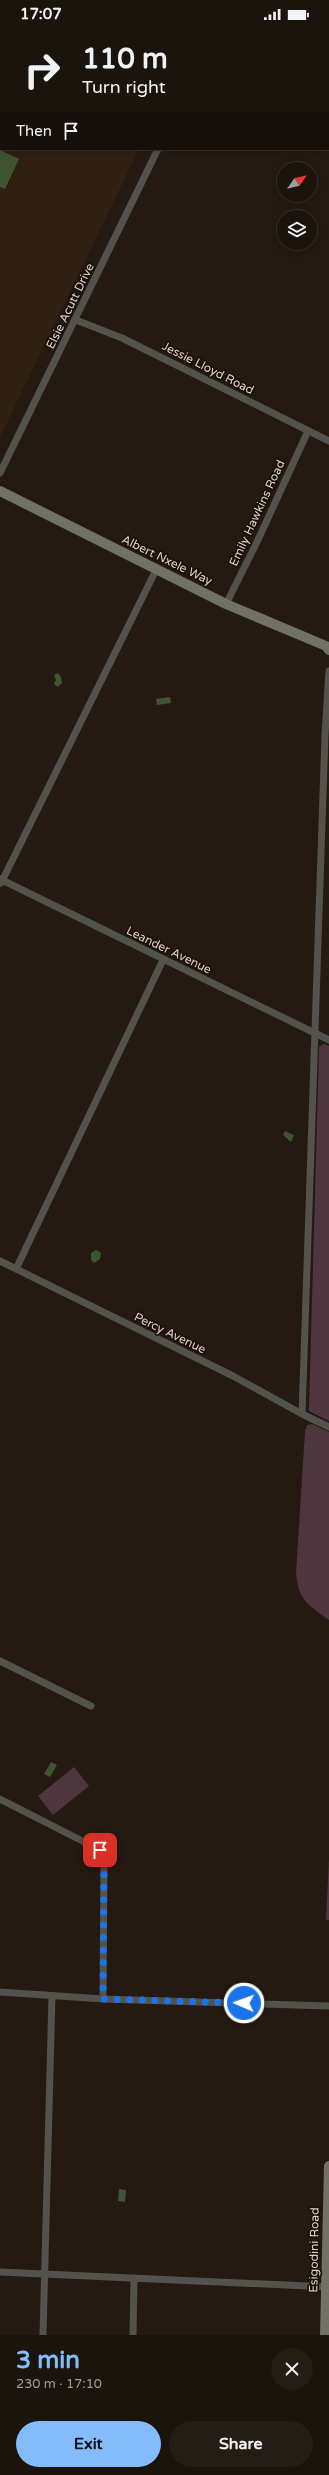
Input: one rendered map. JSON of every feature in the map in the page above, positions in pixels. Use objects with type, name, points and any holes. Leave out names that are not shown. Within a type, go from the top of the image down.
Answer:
[{"type":"main road","name":"Albert Nxele Way","points":[[0,491],[226,604],[328,648]]},
{"type":"main road","name":"Esigodini Road","points":[[325,2335],[328,2287],[329,2166]]},
{"type":"street","name":"Elsie Acutt Drive","points":[[0,473],[76,320],[158,150]]},
{"type":"street","name":"Jessie Lloyd Road","points":[[76,320],[128,341],[308,431],[329,440]]},
{"type":"street","name":"Emily Hawkins Road","points":[[226,604],[257,542],[308,431]]},
{"type":"street","points":[[1,881],[156,570]]},
{"type":"street","points":[[302,1414],[325,734],[329,671]]},
{"type":"street","name":"Leander Avenue","points":[[1,881],[329,1040]]},
{"type":"street","points":[[16,1269],[163,960]]},
{"type":"street","name":"Percy Avenue","points":[[0,1261],[233,1376],[329,1427]]},
{"type":"street","points":[[0,1661],[91,1706]]},
{"type":"street","points":[[0,1799],[100,1850],[104,1862],[103,1999]]},
{"type":"street","points":[[0,1992],[103,1999],[329,2006]]},
{"type":"street","points":[[43,2335],[46,2274],[52,1996]]},
{"type":"street","points":[[0,2272],[328,2287]]},
{"type":"street","points":[[134,2278],[134,2335]]},
{"type":"shaded area","points":[[0,150],[139,150],[0,437]]},
{"type":"shaded area","points":[[0,150],[19,159],[5,189],[0,187]]},
{"type":"shaded area","points":[[58,673],[61,677],[62,683],[58,687],[54,684],[56,680],[54,675]]},
{"type":"shaded area","points":[[170,697],[171,703],[157,705],[156,699]]},
{"type":"shaded area","points":[[324,1044],[329,1046],[329,1421],[309,1411],[319,1047]]},
{"type":"shaded area","points":[[285,1131],[294,1135],[291,1142],[283,1135]]},
{"type":"shaded area","points":[[96,1250],[101,1253],[100,1259],[94,1263],[91,1260],[91,1253]]},
{"type":"shaded area","points":[[312,1424],[329,1432],[329,1620],[306,1602],[299,1590],[296,1574],[305,1431],[307,1425]]},
{"type":"shaded area","points":[[51,1762],[57,1765],[50,1777],[44,1774]]},
{"type":"shaded area","points":[[74,1767],[89,1786],[53,1815],[38,1796]]},
{"type":"shaded area","points":[[329,1858],[329,1920],[326,1920]]},
{"type":"shaded area","points":[[119,2189],[126,2190],[125,2202],[118,2201]]},
{"type":"route","points":[[100,1850],[104,1862],[103,1999],[244,2003]]}]
